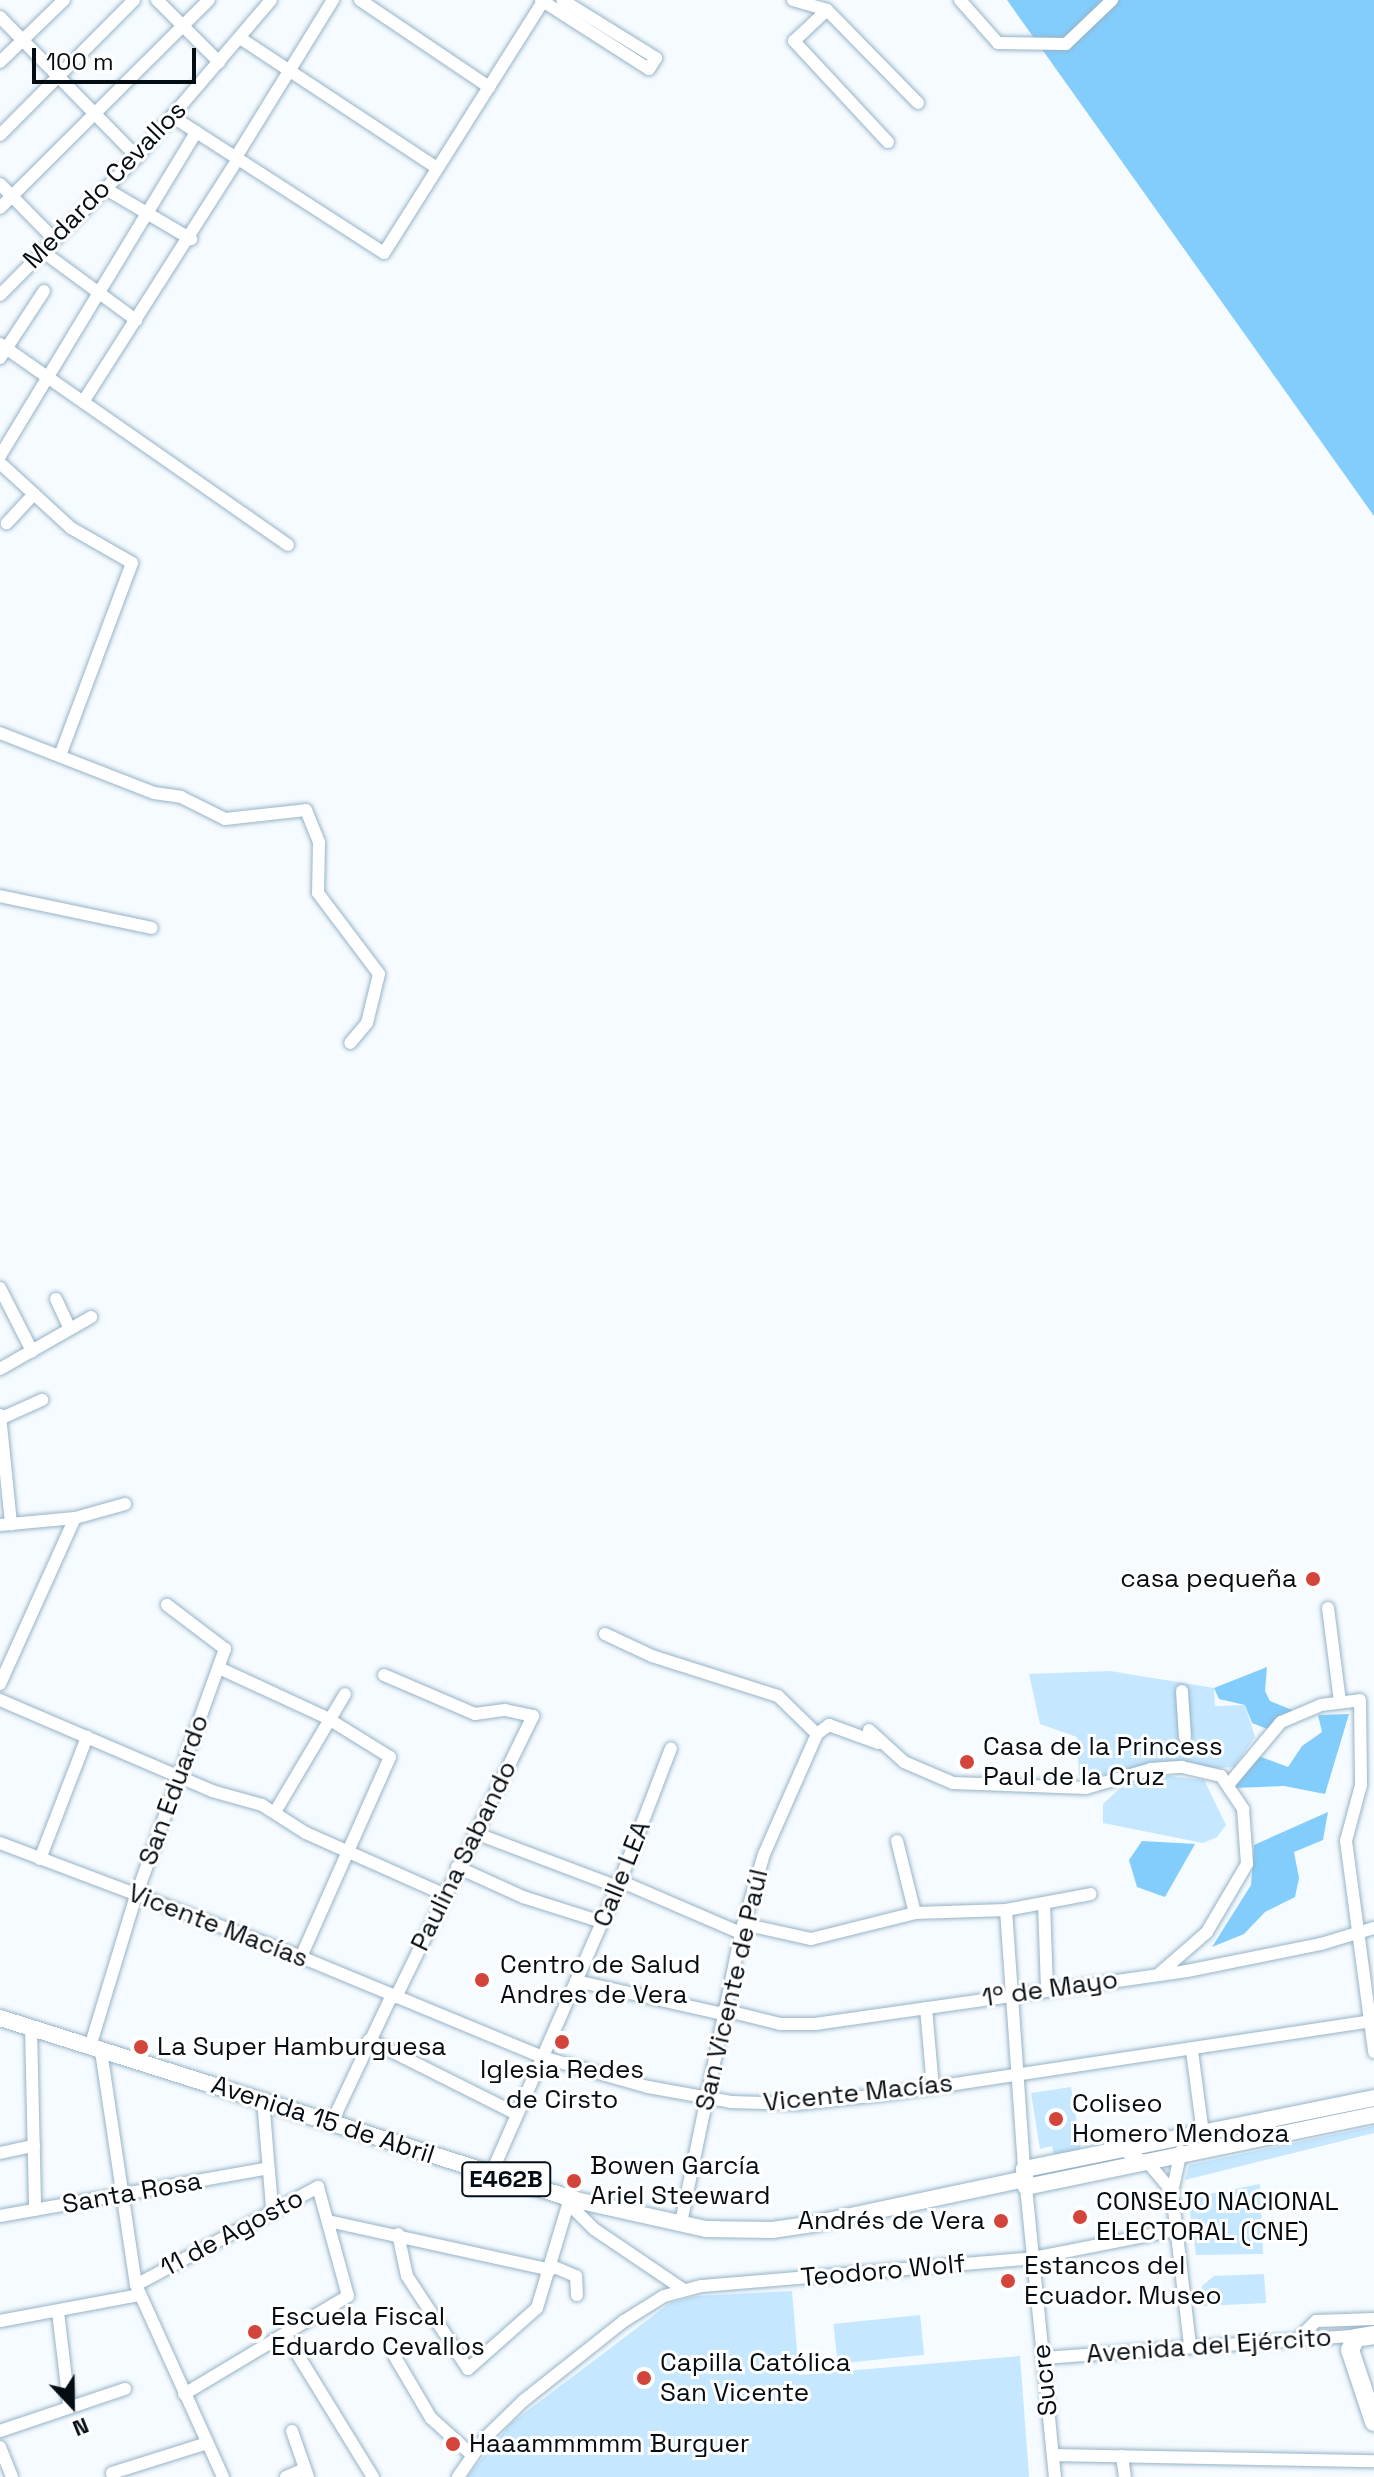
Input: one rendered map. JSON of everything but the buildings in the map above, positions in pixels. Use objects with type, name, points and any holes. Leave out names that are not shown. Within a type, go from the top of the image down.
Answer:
[{"type":"highway","points":[[1368,2335],[1350,2350],[1374,2422]]},
{"type":"main road","name":"Avenida 15 de Abril","points":[[0,2018],[332,2122],[569,2201],[681,2224],[772,2230],[1025,2178],[1145,2161],[1374,2115]]},
{"type":"main road","name":"Avenida 15 de Abril","points":[[1025,2178],[1118,2149],[1374,2098]]},
{"type":"street","points":[[0,62],[64,0]]},
{"type":"street","points":[[0,135],[134,0]]},
{"type":"street","points":[[157,0],[219,62]]},
{"type":"street","points":[[0,208],[209,0]]},
{"type":"street","name":"Medardo Cevallos","points":[[0,295],[137,157],[271,0]]},
{"type":"street","points":[[83,402],[191,239],[333,0]]},
{"type":"street","points":[[360,0],[489,87]]},
{"type":"street","points":[[173,117],[384,253],[543,0],[649,69],[656,58],[562,0]]},
{"type":"street","points":[[793,0],[827,10],[918,103]]},
{"type":"street","points":[[960,0],[998,43],[1066,44],[1112,0]]},
{"type":"street","points":[[827,10],[794,41],[888,142]]},
{"type":"street","points":[[0,17],[137,157]]},
{"type":"street","points":[[240,38],[288,73],[437,168]]},
{"type":"street","points":[[0,456],[45,376],[196,132]]},
{"type":"street","points":[[0,184],[54,239]]},
{"type":"street","points":[[106,189],[191,239]]},
{"type":"street","points":[[42,251],[136,320]]},
{"type":"street","points":[[44,291],[2,350],[45,376],[288,545]]},
{"type":"street","points":[[0,463],[71,528],[132,563],[60,756]]},
{"type":"street","points":[[7,523],[34,494]]},
{"type":"street","points":[[0,733],[154,793],[181,797],[225,819],[306,810],[319,842],[318,893],[379,974],[367,1023],[350,1043]]},
{"type":"street","points":[[0,896],[152,928]]},
{"type":"street","points":[[0,1288],[32,1351]]},
{"type":"street","points":[[56,1299],[70,1329]]},
{"type":"street","points":[[0,1369],[91,1317]]},
{"type":"street","points":[[42,1400],[2,1416],[6,1525],[75,1518],[125,1504]]},
{"type":"street","points":[[0,1684],[75,1518]]},
{"type":"street","points":[[167,1605],[225,1649],[219,1668],[327,1718],[390,1757],[301,1957]]},
{"type":"street","points":[[1328,1608],[1340,1702]]},
{"type":"street","points":[[605,1634],[778,1696],[816,1732],[829,1725],[882,1745]]},
{"type":"street","name":"San Eduardo","points":[[219,1668],[136,1896],[95,2049],[138,2290],[223,2477]]},
{"type":"street","name":"Paulina Sabando","points":[[332,2122],[369,2040],[394,1996],[533,1716],[505,1710],[475,1714],[384,1675]]},
{"type":"street","points":[[1182,1691],[1185,1737]]},
{"type":"street","points":[[275,1812],[327,1718],[345,1694]]},
{"type":"street","points":[[0,1700],[178,1777],[275,1812],[347,1853],[443,1894]]},
{"type":"street","points":[[1229,1784],[1281,1722],[1302,1710],[1360,1700],[1361,1785],[1346,1841],[1374,2052]]},
{"type":"street","points":[[869,1730],[904,1762],[953,1783],[1076,1789],[1151,1769],[1197,1767],[1229,1784],[1246,1822],[1247,1864],[1207,1932],[1158,1974]]},
{"type":"street","name":"San Vicente de Paúl","points":[[681,2224],[742,1928],[773,1831],[816,1732]]},
{"type":"street","points":[[40,1859],[87,1737]]},
{"type":"street","name":"Calle LEA","points":[[491,2174],[619,1884],[671,1748]]},
{"type":"street","points":[[475,1833],[742,1928],[811,1939],[915,1913],[1006,1910],[1091,1894]]},
{"type":"street","points":[[897,1841],[915,1913]]},
{"type":"street","name":"Vicente Macías","points":[[0,1843],[301,1957],[542,2057],[707,2099],[796,2104],[933,2088],[1192,2051],[1371,2021]]},
{"type":"street","points":[[457,1867],[523,1897],[602,1922]]},
{"type":"street","points":[[1044,1903],[1047,1987]]},
{"type":"street","name":"Sucre","points":[[1006,1910],[1014,2076],[1055,2477]]},
{"type":"street","name":"1º de Mayo","points":[[576,1981],[793,2025],[926,2008],[1047,1987],[1158,1974],[1321,1944],[1357,1930],[1374,1928]]},
{"type":"street","points":[[926,2008],[933,2088]]},
{"type":"street","points":[[31,2027],[35,2210]]},
{"type":"street","points":[[369,2040],[517,2114]]},
{"type":"street","points":[[1190,2346],[1172,2192],[1179,2154],[1203,2133],[1192,2051]]},
{"type":"street","points":[[263,2100],[265,2169],[272,2208]]},
{"type":"street","points":[[0,2153],[34,2146]]},
{"type":"street","points":[[1118,2149],[1145,2161],[1172,2192]]},
{"type":"street","name":"Santa Rosa","points":[[0,2216],[265,2169]]},
{"type":"street","name":"11 de Agosto","points":[[0,2321],[58,2312],[138,2290],[272,2208],[318,2187],[328,2221],[551,2268]]},
{"type":"street","points":[[398,2234],[407,2276],[468,2369],[532,2316],[551,2268],[569,2201]]},
{"type":"street","points":[[569,2201],[594,2229],[684,2290]]},
{"type":"street","points":[[184,2394],[348,2296],[328,2221]]},
{"type":"street","name":"Teodoro Wolf","points":[[458,2477],[502,2419],[584,2351],[643,2308],[684,2290],[1033,2258],[1176,2230]]},
{"type":"street","points":[[551,2268],[576,2276],[577,2295]]},
{"type":"street","points":[[58,2312],[69,2404]]},
{"type":"street","points":[[1297,2340],[1316,2321],[1374,2319]]},
{"type":"street","points":[[285,2334],[373,2477]]},
{"type":"street","name":"Avenida del Ejército","points":[[1043,2358],[1368,2335]]},
{"type":"street","points":[[395,2357],[431,2418],[472,2455]]},
{"type":"street","points":[[0,2431],[69,2404],[125,2389]]},
{"type":"street","points":[[286,2477],[306,2473],[292,2431]]},
{"type":"street","points":[[113,2475],[207,2443]]},
{"type":"street","points":[[0,2447],[12,2477]]},
{"type":"street","points":[[1053,2455],[1374,2461]]},
{"type":"street","points":[[1122,2456],[1125,2477]]},
{"type":"shaded area","points":[[1007,0],[1374,0],[1374,516]]},
{"type":"shaded area","points":[[1267,1667],[1265,1691],[1270,1701],[1297,1712],[1278,1733],[1252,1723],[1245,1705],[1219,1699],[1214,1688]]},
{"type":"shaded area","points":[[1110,1671],[1214,1688],[1215,1706],[1245,1705],[1255,1737],[1234,1767],[1079,1776],[1077,1737],[1040,1724],[1029,1674]]},
{"type":"shaded area","points":[[1349,1714],[1325,1794],[1284,1786],[1234,1788],[1250,1753],[1288,1767],[1302,1746],[1322,1732],[1318,1715]]},
{"type":"shaded area","points":[[1159,1775],[1204,1780],[1226,1825],[1217,1837],[1203,1843],[1103,1823],[1103,1804],[1119,1789]]},
{"type":"shaded area","points":[[1328,1812],[1323,1840],[1294,1852],[1299,1878],[1295,1897],[1265,1912],[1244,1934],[1212,1947],[1251,1885],[1254,1845]]},
{"type":"shaded area","points":[[1142,1841],[1195,1844],[1165,1897],[1137,1887],[1129,1860]]},
{"type":"shaded area","name":"Coliseo Homero Mendoza","points":[[1071,2087],[1081,2149],[1054,2155],[1052,2146],[1040,2149],[1031,2093]]},
{"type":"shaded area","points":[[1374,2126],[1374,2133],[1185,2180],[1189,2165]]},
{"type":"shaded area","points":[[1260,2184],[1263,2254],[1196,2255],[1188,2198]]},
{"type":"shaded area","points":[[1264,2274],[1266,2303],[1203,2306],[1202,2286],[1214,2276]]},
{"type":"shaded area","points":[[792,2291],[799,2375],[1020,2356],[1029,2477],[467,2477],[510,2424],[670,2303],[696,2296]]},
{"type":"shaded area","points":[[920,2315],[924,2355],[838,2364],[833,2324]]},
{"type":"place","name":"casa pequeña","points":[[1313,1579]]},
{"type":"place","name":"Casa de la Princess Paul de la Cruz","points":[[967,1762]]},
{"type":"place","name":"Centro de Salud Andres de Vera","points":[[482,1980]]},
{"type":"place","name":"Iglesia Redes de Cirsto","points":[[562,2042]]},
{"type":"place","name":"La Super Hamburguesa","points":[[141,2047]]},
{"type":"place","name":"Coliseo Homero Mendoza","points":[[1056,2119]]},
{"type":"place","name":"Bowen García Ariel Steeward","points":[[574,2181]]},
{"type":"place","name":"CONSEJO NACIONAL ELECTORAL (CNE)","points":[[1080,2217]]},
{"type":"place","name":"Andrés de Vera","points":[[1001,2221]]},
{"type":"place","name":"Estancos del Ecuador. Museo","points":[[1008,2281]]},
{"type":"place","name":"Escuela Fiscal Eduardo Cevallos","points":[[255,2332]]},
{"type":"place","name":"Capilla Católica San Vicente","points":[[644,2378]]},
{"type":"place","name":"Haaammmmm Burguer","points":[[453,2444]]}]
